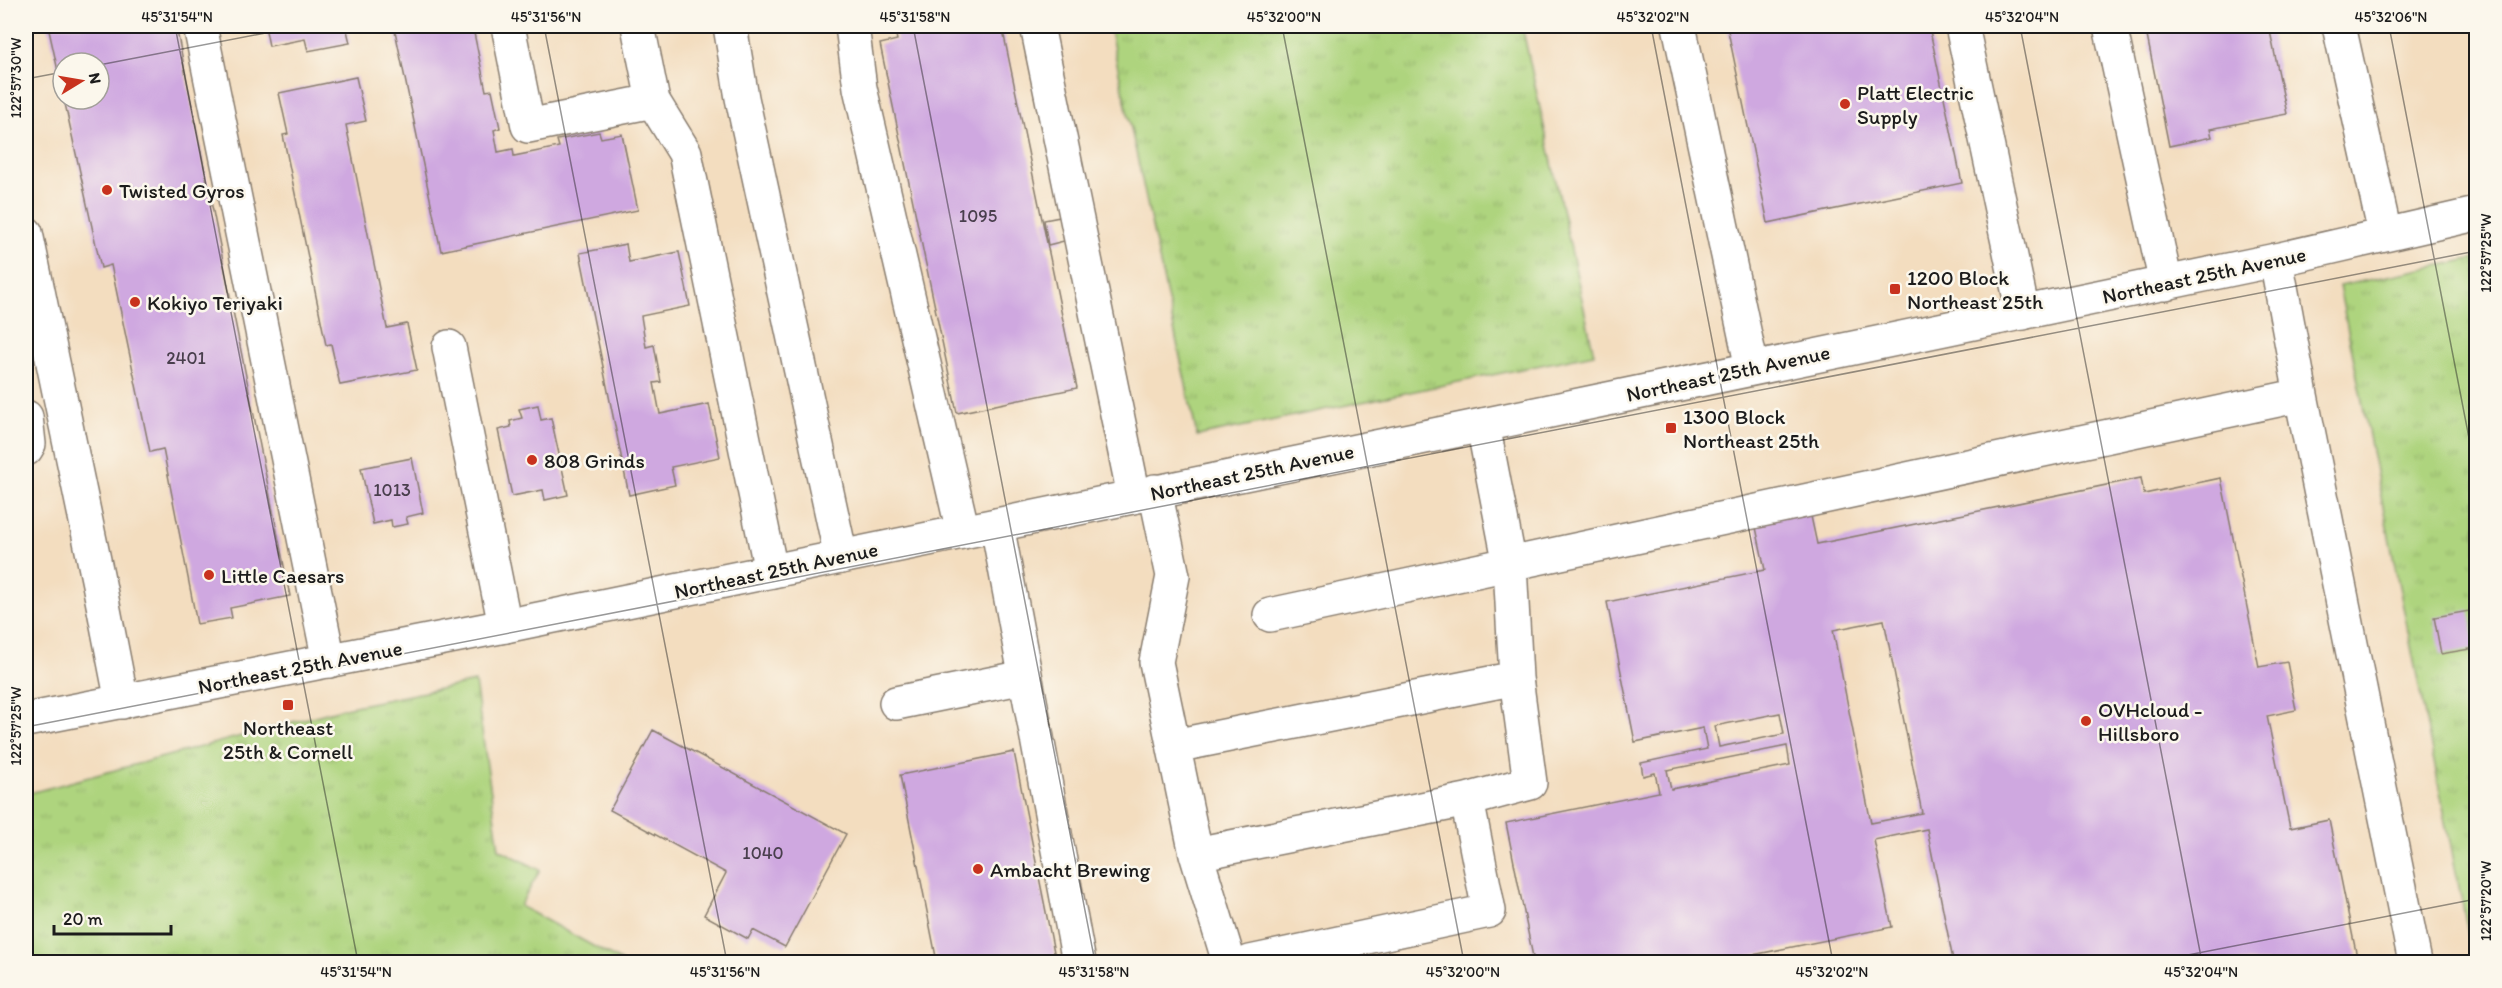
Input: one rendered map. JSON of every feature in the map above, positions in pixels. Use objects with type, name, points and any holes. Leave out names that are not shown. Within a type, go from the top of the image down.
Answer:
[{"type":"main road","points":[[200,26],[329,661]]},
{"type":"main road","points":[[508,26],[528,126],[653,101]]},
{"type":"main road","points":[[638,26],[653,101],[685,153],[771,571]]},
{"type":"main road","points":[[730,26],[742,98],[842,557]]},
{"type":"main road","points":[[852,26],[860,88],[963,532]]},
{"type":"main road","points":[[1036,26],[1144,494],[1173,576],[1156,662],[1196,854],[1229,963]]},
{"type":"main road","points":[[1678,26],[1752,368]]},
{"type":"main road","points":[[1962,26],[2023,313]]},
{"type":"main road","points":[[2110,26],[2166,284]]},
{"type":"main road","points":[[2339,26],[2385,234]]},
{"type":"main road","name":"Northeast 25th Avenue","points":[[26,720],[505,626],[2166,284],[2476,214]]},
{"type":"main road","points":[[26,232],[122,702]]},
{"type":"main road","points":[[2276,260],[2415,963]]},
{"type":"main road","points":[[449,347],[505,626]]},
{"type":"main road","points":[[1270,615],[2301,395]]},
{"type":"main road","points":[[26,417],[28,444],[26,449]]},
{"type":"main road","points":[[1196,854],[1467,800],[1530,783],[1516,678],[1510,565],[1483,425]]},
{"type":"main road","points":[[997,525],[1079,963]]},
{"type":"main road","points":[[896,703],[1025,677]]},
{"type":"main road","points":[[1174,746],[1516,678]]},
{"type":"main road","points":[[1250,963],[1490,911],[1467,800]]},
{"type":"green space","points":[[1109,26],[1522,26],[1594,354],[1197,436]]},
{"type":"green space","points":[[2476,258],[2476,962],[2474,962],[2339,286]]},
{"type":"green space","points":[[475,682],[499,849],[540,870],[520,906],[622,962],[26,962],[26,794],[345,708]]},
{"type":"building","points":[[48,26],[176,26],[290,596],[230,608],[232,618],[197,624],[163,449],[150,452],[111,265],[101,268],[67,111],[111,111],[111,51],[54,51]]},
{"type":"building","points":[[265,26],[346,26],[350,43],[308,51],[305,39],[269,46]]},
{"type":"building","points":[[394,26],[478,26],[479,32],[474,33],[486,91],[492,90],[500,128],[494,130],[498,152],[513,149],[514,156],[559,147],[557,140],[599,132],[601,138],[622,134],[638,210],[441,251]]},
{"type":"building","points":[[894,26],[1002,26],[1077,388],[957,413],[880,44],[897,40]]},
{"type":"building","name":"Platt Electric Supply","points":[[1727,26],[1929,26],[1962,183],[1768,223]]},
{"type":"building","points":[[2145,26],[2269,26],[2287,114],[2210,129],[2212,137],[2169,146]]},
{"type":"building","points":[[356,77],[366,121],[346,125],[387,328],[407,324],[417,370],[340,385],[331,344],[326,345],[283,135],[288,134],[279,93]]},
{"type":"building","points":[[1060,217],[1064,241],[1048,245],[1044,220]]},
{"type":"building","points":[[626,244],[629,262],[679,252],[690,306],[641,316],[646,347],[654,345],[661,382],[654,383],[660,414],[709,404],[720,457],[671,467],[675,485],[629,495],[580,253]]},
{"type":"building","name":"808 Grinds","points":[[538,405],[541,420],[551,418],[568,495],[545,500],[543,490],[512,496],[498,430],[511,427],[510,421],[522,418],[519,409]]},
{"type":"building","points":[[412,458],[423,513],[406,517],[408,524],[392,527],[391,520],[373,524],[361,468]]},
{"type":"building","name":"OVHcloud - Hillsboro","points":[[2141,478],[2144,494],[2221,478],[2259,667],[2287,662],[2296,710],[2267,716],[2290,828],[2329,820],[2358,962],[1945,962],[1953,960],[1927,829],[1874,840],[1892,927],[1718,962],[1534,962],[1506,823],[1659,792],[1655,773],[1643,776],[1641,763],[1707,749],[1703,728],[1635,742],[1607,602],[1765,570],[1754,518],[1809,507],[1817,544]],"holes":[[[1884,620],[1922,813],[1871,823],[1833,630]],[[1780,713],[1784,734],[1719,747],[1715,726]],[[1787,746],[1790,765],[1671,789],[1667,770]]]},
{"type":"building","points":[[2469,611],[2476,648],[2441,654],[2434,617]]},
{"type":"building","points":[[653,730],[846,834],[785,947],[753,930],[748,939],[704,915],[726,873],[610,810]]},
{"type":"building","name":"Ambacht Brewing","points":[[1014,752],[1056,962],[937,962],[900,775]]},
{"type":"place","name":"Platt Electric Supply","points":[[1845,104]]},
{"type":"place","name":"Twisted Gyros","points":[[107,190]]},
{"type":"place","name":"1200 Block Northeast 25th","points":[[1895,289]]},
{"type":"place","name":"Kokiyo Teriyaki","points":[[135,302]]},
{"type":"place","name":"1300 Block Northeast 25th","points":[[1671,428]]},
{"type":"place","name":"808 Grinds","points":[[532,460]]},
{"type":"place","name":"Little Caesars","points":[[209,575]]},
{"type":"place","name":"Northeast 25th & Cornell","points":[[288,705]]},
{"type":"place","name":"OVHcloud - Hillsboro","points":[[2086,721]]},
{"type":"place","name":"Ambacht Brewing","points":[[978,869]]}]
